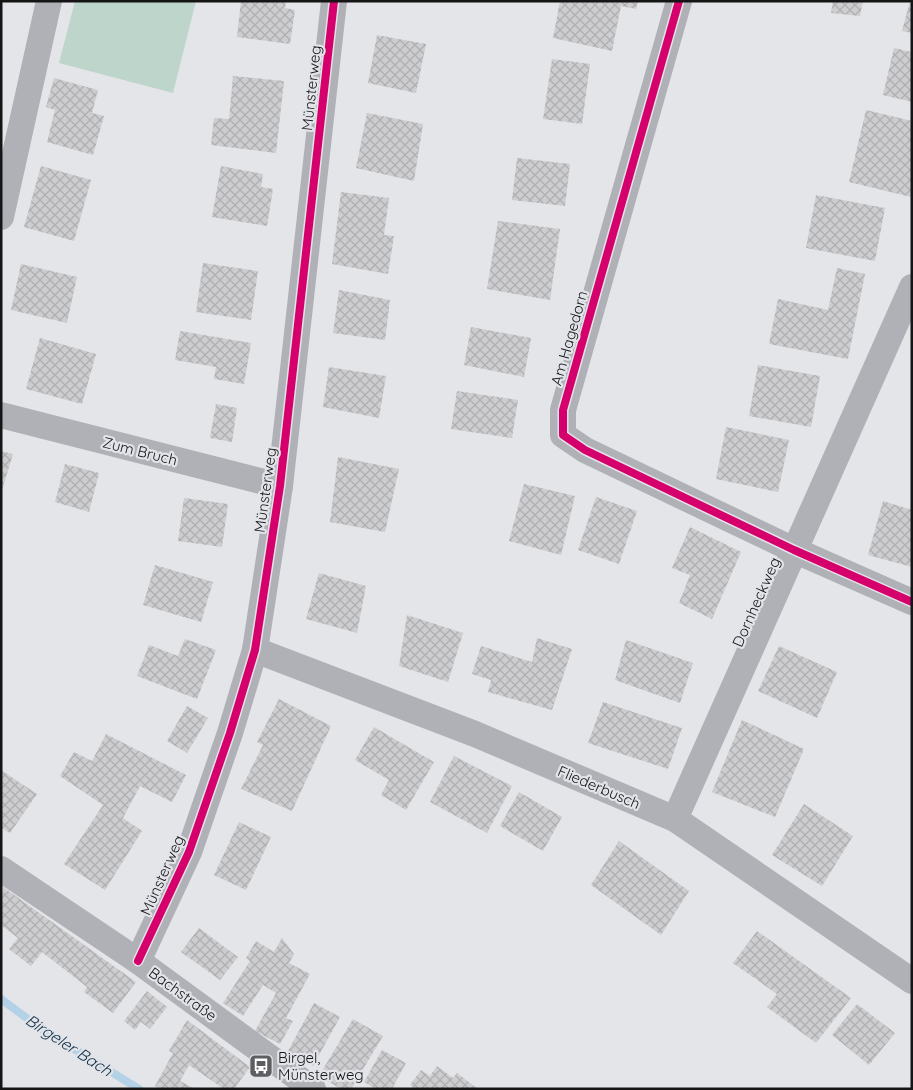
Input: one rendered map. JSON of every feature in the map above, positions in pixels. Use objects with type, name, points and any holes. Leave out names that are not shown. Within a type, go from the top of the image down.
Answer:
[{"type":"street","points":[[1,217],[49,1]]},
{"type":"street","name":"Münsterweg","points":[[138,961],[189,852],[230,733],[255,650],[280,486],[334,1]]},
{"type":"street","name":"Am Hagedorn","points":[[679,1],[563,410],[563,435],[584,450],[794,550]]},
{"type":"street","name":"Dornheckweg","points":[[675,819],[912,287]]},
{"type":"street","name":"Zum Bruch","points":[[1,415],[280,486]]},
{"type":"street","points":[[794,550],[912,602]]},
{"type":"street","name":"Fliederbusch","points":[[255,650],[474,734],[675,819],[912,982]]},
{"type":"street","name":"Bachstraße","points":[[1,869],[138,961],[313,1089]]},
{"type":"green space","points":[[75,1],[196,1],[173,93],[59,63]]},
{"type":"building","points":[[241,1],[286,1],[285,8],[295,10],[290,44],[237,37]]},
{"type":"building","points":[[560,1],[638,1],[636,9],[621,6],[612,51],[553,38]]},
{"type":"building","points":[[833,1],[863,1],[860,16],[831,13]]},
{"type":"building","points":[[910,1],[912,1],[912,33],[902,31]]},
{"type":"building","points":[[377,35],[426,44],[416,93],[368,83]]},
{"type":"building","points":[[894,48],[912,52],[912,102],[883,95]]},
{"type":"building","points":[[552,59],[590,64],[582,124],[543,119]]},
{"type":"building","points":[[233,76],[284,81],[276,153],[211,145],[214,118],[229,119]]},
{"type":"building","points":[[54,78],[98,90],[92,113],[104,116],[93,155],[47,142],[55,110],[46,107]]},
{"type":"building","points":[[866,110],[912,121],[911,197],[849,182]]},
{"type":"building","points":[[367,113],[423,124],[414,181],[356,168]]},
{"type":"building","points":[[517,158],[570,164],[565,206],[512,200]]},
{"type":"building","points":[[41,166],[91,180],[74,241],[24,227]]},
{"type":"building","points":[[221,166],[263,174],[261,187],[273,189],[267,226],[212,217]]},
{"type":"building","points":[[341,192],[389,198],[384,235],[394,236],[388,274],[332,264]]},
{"type":"building","points":[[816,195],[885,208],[875,261],[806,248]]},
{"type":"building","points":[[498,221],[560,229],[550,300],[487,289]]},
{"type":"building","points":[[203,263],[258,271],[251,320],[196,312]]},
{"type":"building","points":[[21,264],[77,277],[67,323],[11,310]]},
{"type":"building","points":[[837,268],[865,274],[848,359],[769,344],[778,299],[828,310]]},
{"type":"building","points":[[339,290],[390,300],[385,340],[333,333]]},
{"type":"building","points":[[471,327],[531,338],[524,377],[464,365]]},
{"type":"building","points":[[180,331],[251,343],[244,384],[214,379],[216,367],[175,360]]},
{"type":"building","points":[[40,338],[96,354],[82,404],[26,389]]},
{"type":"building","points":[[758,365],[820,376],[811,427],[749,416]]},
{"type":"building","points":[[329,367],[386,376],[379,418],[323,407]]},
{"type":"building","points":[[457,391],[518,400],[512,438],[451,429]]},
{"type":"building","points":[[216,404],[237,408],[232,442],[210,438]]},
{"type":"building","points":[[726,427],[789,440],[778,492],[716,479]]},
{"type":"building","points":[[1,451],[13,454],[2,490],[1,490]]},
{"type":"building","points":[[338,457],[399,469],[385,532],[330,522]]},
{"type":"building","points":[[65,464],[99,473],[89,512],[55,502]]},
{"type":"building","points":[[524,484],[575,496],[561,555],[509,541]]},
{"type":"building","points":[[596,497],[637,511],[619,564],[578,550]]},
{"type":"building","points":[[184,498],[228,504],[222,547],[178,541]]},
{"type":"building","points":[[883,501],[912,510],[912,567],[868,555]]},
{"type":"building","points":[[690,527],[741,552],[712,619],[679,603],[690,575],[672,568]]},
{"type":"building","points":[[155,565],[213,582],[201,622],[143,605]]},
{"type":"building","points":[[319,573],[366,586],[357,633],[306,619]]},
{"type":"building","points":[[407,615],[463,633],[448,682],[399,666]]},
{"type":"building","points":[[537,638],[572,649],[552,710],[488,692],[491,680],[472,674],[481,646],[532,662]]},
{"type":"building","points":[[185,639],[216,650],[197,699],[137,676],[149,645],[178,656]]},
{"type":"building","points":[[626,640],[693,663],[680,703],[615,680]]},
{"type":"building","points":[[779,646],[837,672],[817,718],[758,691]]},
{"type":"building","points":[[279,699],[331,726],[292,811],[241,789],[263,745],[257,742]]},
{"type":"building","points":[[603,702],[682,728],[668,769],[588,743]]},
{"type":"building","points":[[187,706],[208,718],[187,753],[167,741]]},
{"type":"building","points":[[742,720],[804,749],[775,817],[712,792]]},
{"type":"building","points":[[374,727],[434,762],[406,810],[381,795],[389,780],[355,760]]},
{"type":"building","points":[[106,734],[186,775],[172,802],[140,786],[123,818],[142,831],[105,890],[64,864],[103,805],[60,776],[74,752],[92,761]]},
{"type":"building","points":[[454,756],[512,786],[487,833],[430,802]]},
{"type":"building","points":[[1,770],[37,794],[10,833],[1,828]]},
{"type":"building","points":[[519,792],[562,817],[543,851],[500,826]]},
{"type":"building","points":[[804,804],[853,836],[822,886],[772,855]]},
{"type":"building","points":[[239,822],[271,837],[246,890],[214,875]]},
{"type":"building","points":[[619,841],[689,891],[661,935],[591,885]]},
{"type":"building","points":[[3,887],[136,982],[113,1013],[84,992],[87,987],[42,952],[31,966],[9,949],[18,938],[1,925]]},
{"type":"building","points":[[199,928],[238,957],[220,980],[181,952]]},
{"type":"building","points":[[757,931],[851,998],[816,1043],[767,1007],[777,994],[733,963]]},
{"type":"building","points":[[282,938],[294,954],[289,963],[310,974],[286,1018],[293,1021],[280,1044],[255,1031],[276,993],[263,985],[243,1016],[223,1003],[250,961],[246,958],[256,941],[274,952]]},
{"type":"building","points":[[147,991],[167,1007],[150,1029],[141,1022],[135,1030],[124,1021]]},
{"type":"building","points":[[314,1003],[340,1017],[313,1066],[287,1053]]},
{"type":"building","points":[[857,1004],[895,1033],[869,1065],[832,1035]]},
{"type":"building","points":[[353,1019],[383,1036],[351,1089],[341,1089],[319,1076]]},
{"type":"building","points":[[187,1020],[250,1067],[234,1089],[224,1089],[189,1065],[180,1081],[195,1089],[162,1089],[155,1086],[173,1053],[169,1051]]},
{"type":"building","points":[[382,1050],[406,1063],[392,1089],[376,1089],[364,1082]]},
{"type":"building","points":[[437,1066],[453,1078],[457,1073],[478,1089],[415,1089],[410,1085],[421,1070],[430,1076]]},
{"type":"waterway","name":"Birgeler Bach","points":[[1,999],[40,1028],[139,1089]]},
{"type":"cycle path","points":[[138,961],[189,852],[230,733],[255,650],[280,486],[334,1]]},
{"type":"cycle path","points":[[679,1],[563,410],[563,435],[585,450],[794,550],[912,602]]},
{"type":"place","name":"Birgel, Münsterweg","points":[[261,1066]]}]
